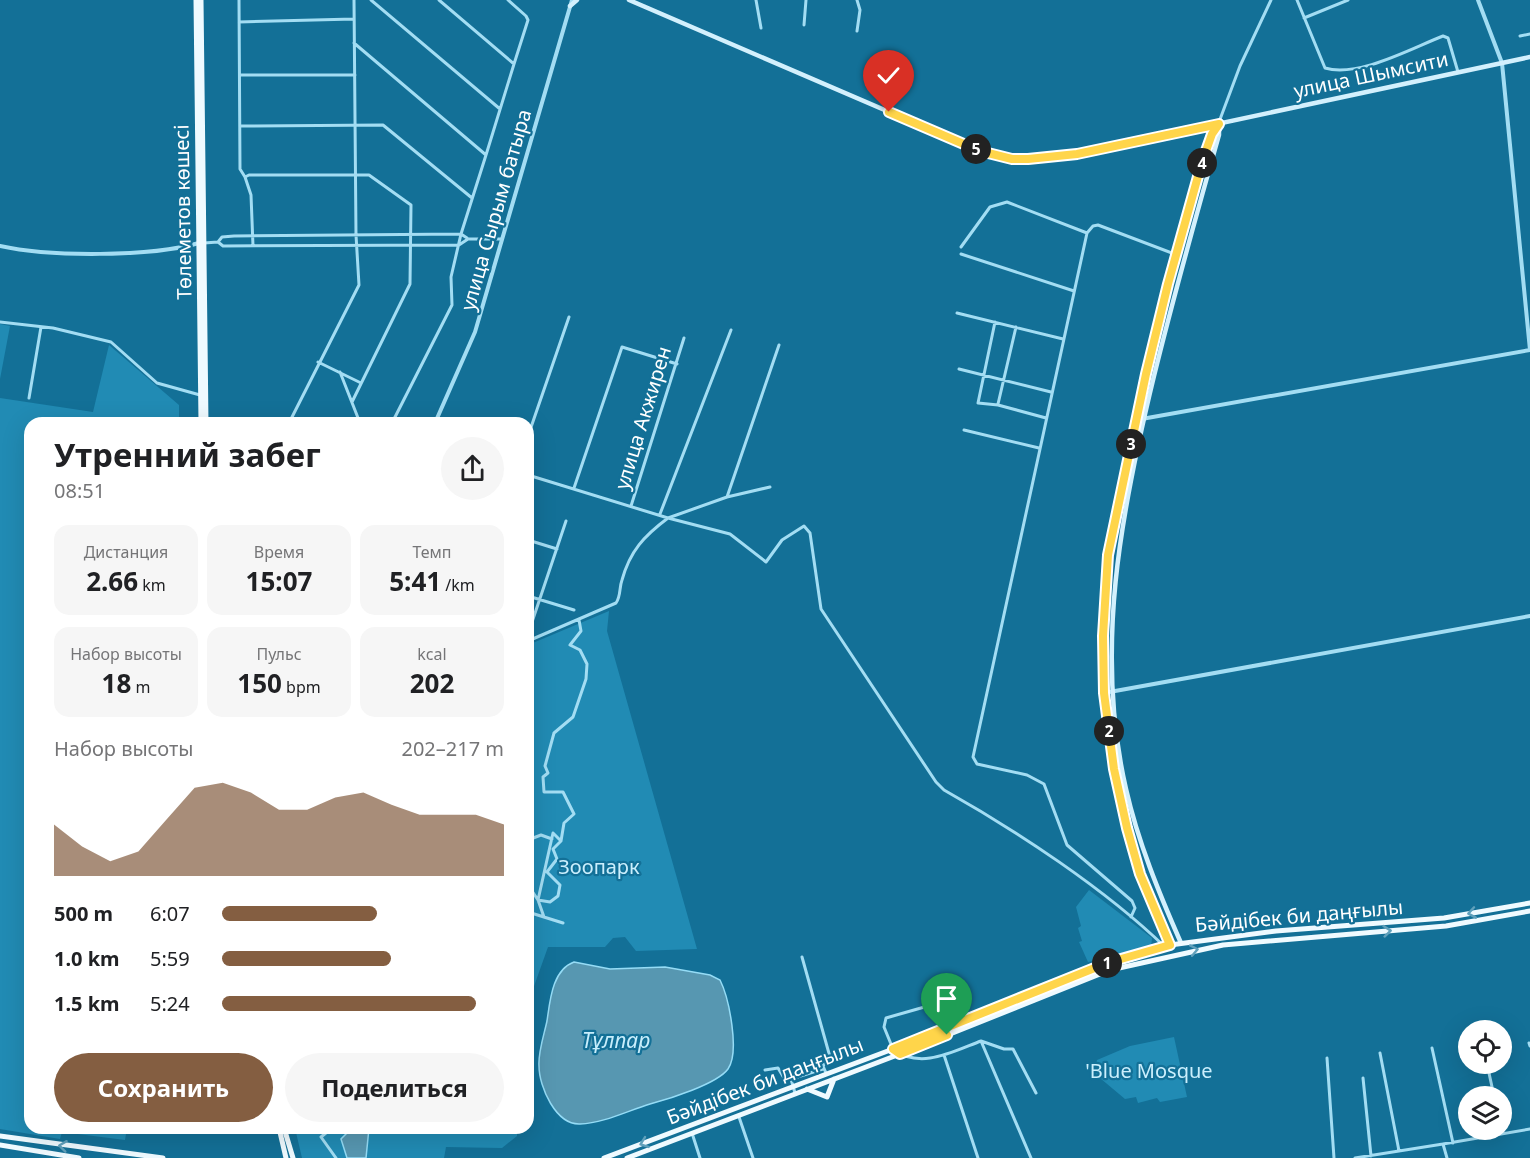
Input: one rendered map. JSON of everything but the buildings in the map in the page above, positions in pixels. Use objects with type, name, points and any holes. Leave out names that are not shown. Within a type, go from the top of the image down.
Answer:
[{"type":"main road","name":"Төлеметов көшесі","points":[[196,0],[201,243]]},
{"type":"main road","name":"Төлеметов көшесі","points":[[201,0],[201,417]]},
{"type":"main road","name":"улица Шымсити","points":[[629,0],[994,156],[1043,159],[1219,124],[1530,57]]},
{"type":"main road","points":[[1167,946],[1140,874],[1114,769],[1104,693],[1103,636],[1108,555],[1136,420],[1177,255],[1202,162],[1212,134],[1219,124]]},
{"type":"main road","points":[[1180,942],[1153,877],[1126,789],[1112,692],[1112,605],[1119,537],[1144,420],[1181,266],[1219,135],[1219,124]]},
{"type":"main road","name":"Төлеметов көшесі","points":[[201,320],[206,417]]},
{"type":"main road","name":"Бәйдібек би даңғылы","points":[[627,1158],[638,1156],[692,1133],[825,1071],[893,1049],[1107,963],[1180,942],[1276,931],[1444,918],[1530,903]]},
{"type":"main road","name":"Бәйдібек би даңғылы","points":[[604,1158],[795,1094],[1110,970],[1223,945],[1446,926],[1530,911]]},
{"type":"main road","points":[[1350,927],[1351,935]]},
{"type":"main road","points":[[807,1089],[827,1096],[834,1079]]},
{"type":"main road","points":[[280,1134],[286,1158]]},
{"type":"main road","points":[[286,1134],[293,1158]]},
{"type":"main road","points":[[0,1136],[163,1158]]},
{"type":"main road","points":[[0,1145],[51,1156],[79,1158]]},
{"type":"street","points":[[239,0],[240,169],[251,195],[253,246]]},
{"type":"street","points":[[292,417],[359,285],[356,235],[354,0]]},
{"type":"street","points":[[371,0],[500,109]]},
{"type":"street","points":[[439,0],[514,64]]},
{"type":"street","points":[[395,417],[452,305],[452,277],[461,234],[528,20],[526,15],[508,0]]},
{"type":"street","points":[[756,0],[761,28]]},
{"type":"street","points":[[804,25],[806,0]]},
{"type":"street","points":[[857,0],[860,10],[857,31]]},
{"type":"street","points":[[1219,124],[1240,66],[1271,0]]},
{"type":"street","points":[[1297,0],[1325,68],[1332,70],[1368,66],[1443,36],[1451,43],[1458,72]]},
{"type":"street","points":[[1304,18],[1348,0]]},
{"type":"street","points":[[1136,420],[1530,350],[1503,63],[1478,0]]},
{"type":"street","name":"улица Сырым батыра","points":[[438,417],[475,332],[573,2]]},
{"type":"street","points":[[239,22],[354,20]]},
{"type":"street","points":[[1520,36],[1530,34]]},
{"type":"street","points":[[354,43],[486,155]]},
{"type":"street","points":[[240,75],[355,75]]},
{"type":"street","points":[[240,126],[385,126],[472,198]]},
{"type":"street","points":[[245,177],[356,173],[371,175],[411,205],[410,284],[352,402]]},
{"type":"street","points":[[961,247],[990,207],[1007,202],[1087,233]]},
{"type":"street","points":[[1131,917],[1135,908],[1132,901],[1067,845],[1044,784],[1027,775],[977,764],[973,757],[1087,233],[1093,226],[1098,225],[1177,255]]},
{"type":"street","points":[[218,242],[222,237],[411,234],[461,234],[468,239]]},
{"type":"street","points":[[0,246],[28,250],[104,252],[170,250],[201,243],[218,242],[222,246],[459,245],[468,239],[502,239]]},
{"type":"street","points":[[961,254],[1074,291]]},
{"type":"street","points":[[957,313],[1063,339]]},
{"type":"street","points":[[534,419],[569,317]]},
{"type":"street","points":[[0,322],[41,327],[111,342],[157,383],[200,395]]},
{"type":"street","points":[[995,322],[978,403],[998,405],[1046,418]]},
{"type":"street","points":[[29,398],[41,327]]},
{"type":"street","points":[[998,405],[1016,327]]},
{"type":"street","points":[[660,514],[731,330]]},
{"type":"street","name":"улица Акжирен","points":[[631,506],[684,338]]},
{"type":"street","points":[[727,497],[779,345]]},
{"type":"street","points":[[574,489],[622,347],[677,364]]},
{"type":"street","points":[[318,362],[361,382]]},
{"type":"street","points":[[959,369],[1052,392]]},
{"type":"street","points":[[340,372],[358,417]]},
{"type":"street","points":[[964,430],[1039,448]]},
{"type":"street","points":[[534,478],[730,534],[766,562],[788,534],[804,526],[808,529],[816,561],[821,609],[936,782],[944,790],[1039,849],[1167,946]]},
{"type":"street","points":[[534,639],[616,603],[620,598],[621,583],[630,555],[647,534],[668,518],[727,497],[771,487]]},
{"type":"street","points":[[534,616],[566,521]]},
{"type":"street","points":[[534,542],[557,549]]},
{"type":"street","points":[[534,598],[574,610]]},
{"type":"street","points":[[1104,693],[1530,616]]},
{"type":"street","points":[[538,900],[550,902],[558,896],[560,885],[547,872],[557,859],[553,849],[561,841],[564,823],[574,814],[563,792],[544,792],[543,777],[548,773],[545,766],[554,733],[573,717],[586,679],[587,664],[580,650],[570,645],[581,631],[579,620]]},
{"type":"street","points":[[538,900],[554,833],[561,841]]},
{"type":"street","points":[[534,838],[541,835],[552,839]]},
{"type":"street","points":[[534,894],[544,917]]},
{"type":"street","points":[[534,914],[563,923]]},
{"type":"street","points":[[765,1071],[778,1068],[784,1078],[791,1078],[825,1071],[830,1057],[802,957]]},
{"type":"street","points":[[928,1006],[886,1018],[884,1027],[893,1049],[916,1061],[944,1055],[981,1041],[1004,1049],[1013,1049],[1036,1093]]},
{"type":"street","points":[[981,1041],[1031,1158]]},
{"type":"street","points":[[1432,1048],[1453,1143]]},
{"type":"street","points":[[1380,1053],[1399,1151]]},
{"type":"street","points":[[944,1055],[978,1158]]},
{"type":"street","points":[[1327,1058],[1334,1158]]},
{"type":"street","points":[[791,1078],[795,1094]]},
{"type":"street","points":[[1363,1078],[1371,1155]]},
{"type":"street","points":[[737,1112],[753,1158]]},
{"type":"street","points":[[1512,1131],[1530,1130]]},
{"type":"street","points":[[692,1133],[700,1158]]},
{"type":"street","points":[[325,1134],[321,1137],[336,1158]]},
{"type":"street","points":[[1355,1158],[1466,1140]]},
{"type":"street","points":[[1443,1144],[1447,1158]]},
{"type":"green space","points":[[0,324],[10,326],[0,379]]},
{"type":"green space","points":[[109,345],[179,405],[179,417],[24,417],[24,1133],[0,1129],[0,398],[93,412]]},
{"type":"green space","name":"Зоопарк","points":[[609,611],[607,631],[697,949],[636,951],[625,937],[613,938],[605,947],[548,947],[534,986],[534,642]]},
{"type":"green space","points":[[1089,890],[1152,938],[1151,948],[1088,962],[1079,942],[1082,941],[1078,928],[1081,926],[1076,907]]},
{"type":"green space","name":"'Blue Mosque","points":[[1174,1037],[1187,1097],[1160,1102],[1157,1098],[1138,1103],[1136,1097],[1125,1099],[1094,1073],[1097,1060],[1130,1046]]},
{"type":"green space","points":[[30,1134],[61,1134],[60,1139]]},
{"type":"green space","points":[[78,1134],[126,1134],[125,1140]]},
{"type":"green space","points":[[296,1134],[517,1134],[502,1148],[446,1147],[444,1158],[302,1158]]},
{"type":"water","name":"Тұлпар","points":[[574,962],[610,969],[665,967],[710,975],[720,980],[727,999],[732,1025],[733,1050],[728,1069],[714,1080],[692,1090],[607,1119],[580,1124],[571,1123],[563,1118],[556,1112],[546,1094],[540,1075],[539,1061],[553,987],[561,972]]},
{"type":"water","points":[[346,1134],[368,1134],[366,1158],[347,1158],[341,1139]]},
{"type":"route","points":[[889,112],[980,151],[1012,159],[1043,159],[1077,154],[1219,124],[1212,134],[1202,162],[1146,374],[1108,555],[1103,636],[1104,693],[1114,769],[1140,874],[1170,945],[1107,963],[993,1011],[893,1049],[900,1054],[947,1035]]}]
